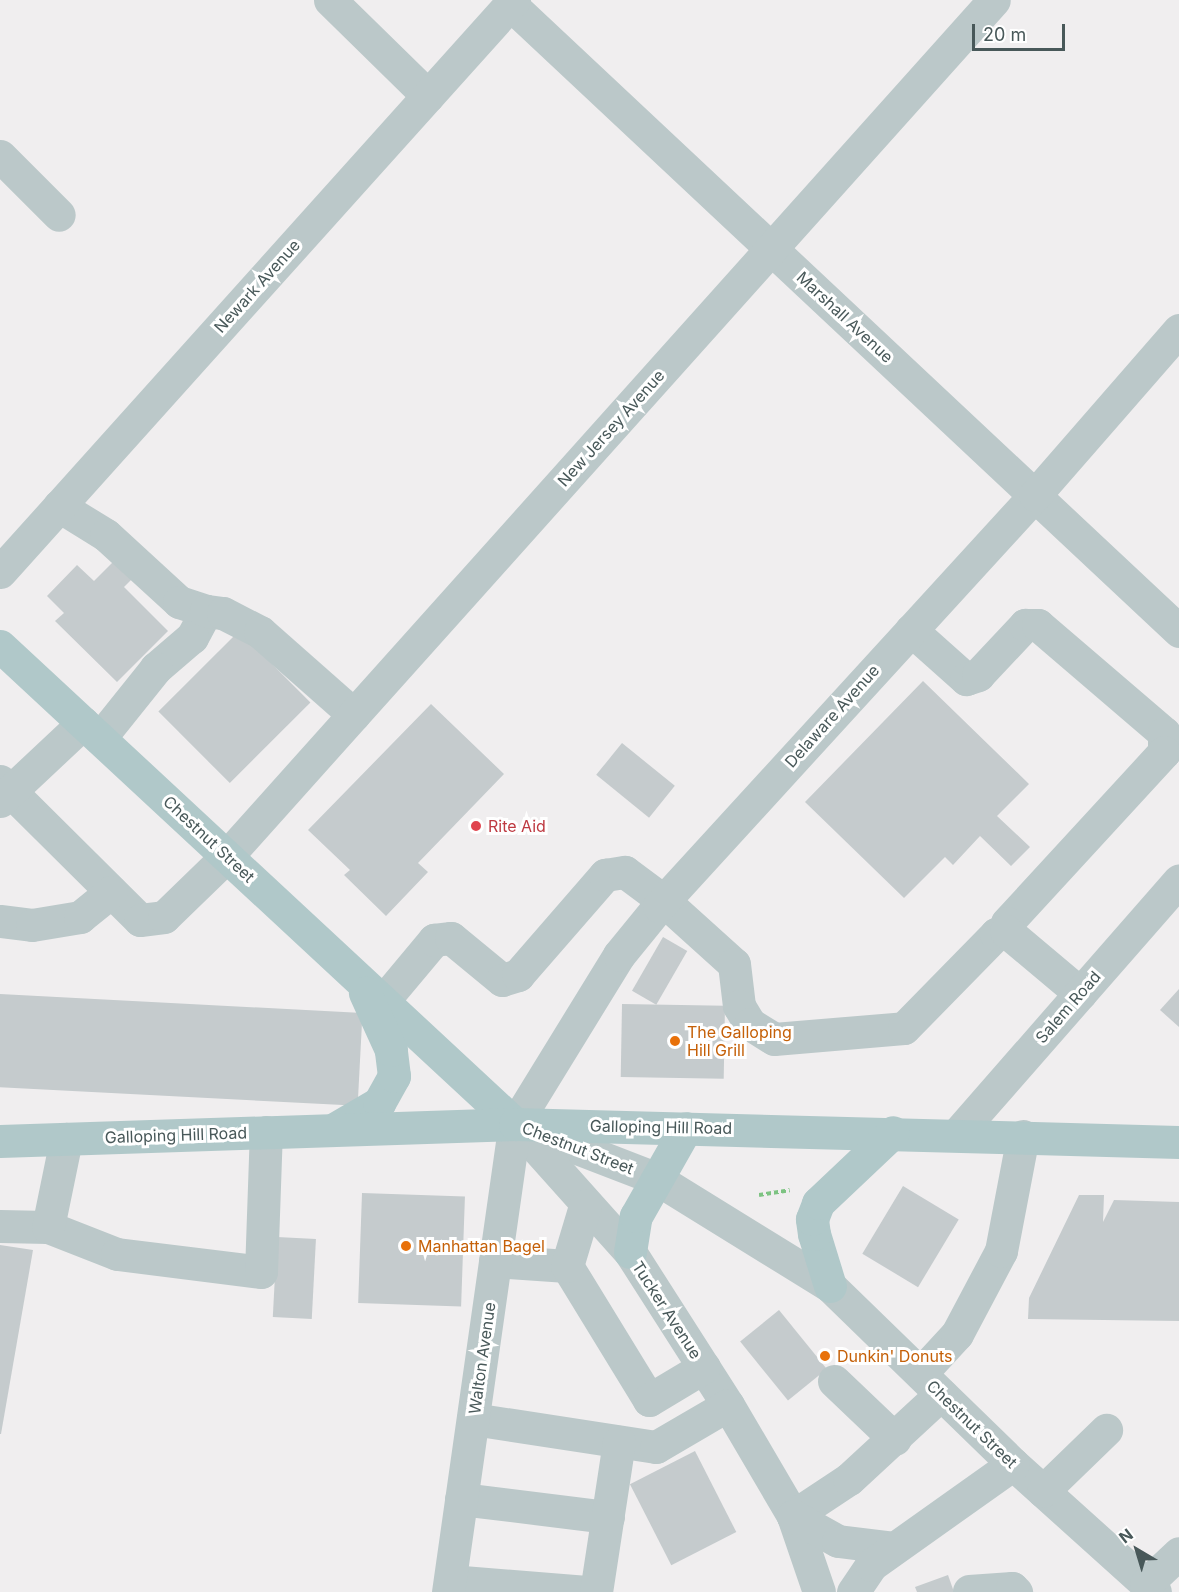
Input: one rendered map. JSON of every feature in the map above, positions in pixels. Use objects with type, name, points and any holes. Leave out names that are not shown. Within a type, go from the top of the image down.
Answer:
[{"type":"main road","name":"Chestnut Street","points":[[0,646],[515,1124]]},
{"type":"main road","points":[[332,1130],[379,1103],[394,1076],[391,1050],[358,978]]},
{"type":"main road","name":"Galloping Hill Road","points":[[0,1141],[515,1124],[893,1132],[1179,1142]]},
{"type":"main road","points":[[630,1252],[636,1216],[686,1128]]},
{"type":"main road","points":[[830,1286],[814,1234],[812,1219],[818,1203],[893,1132]]},
{"type":"street","points":[[330,0],[428,96]]},
{"type":"street","name":"New Jersey Avenue","points":[[3,791],[140,920],[158,919],[227,856],[994,0]]},
{"type":"street","name":"Newark Avenue","points":[[0,572],[512,2]]},
{"type":"street","name":"Marshall Avenue","points":[[512,2],[1179,630]]},
{"type":"street","points":[[0,156],[59,215]]},
{"type":"street","name":"Delaware Avenue","points":[[515,1124],[619,955],[664,901],[1035,495],[1179,330]]},
{"type":"street","points":[[58,506],[106,535],[178,602],[206,611],[224,613],[260,632],[354,714]]},
{"type":"street","points":[[3,791],[92,731],[156,668],[192,637],[206,611]]},
{"type":"street","points":[[911,630],[966,680],[978,675],[1025,626],[1038,624],[1164,733],[1164,752],[1007,923],[1006,931]]},
{"type":"street","points":[[383,1001],[434,940],[451,938],[502,980],[518,975],[605,875],[625,872],[664,901],[734,964],[739,1006],[750,1024],[774,1039],[904,1028],[996,934],[1006,931]]},
{"type":"street","name":"Salem Road","points":[[957,1134],[1179,880]]},
{"type":"street","points":[[0,921],[32,924],[80,917],[111,892]]},
{"type":"street","points":[[1006,931],[1080,993]]},
{"type":"street","name":"Chestnut Street","points":[[515,1124],[657,1179],[830,1286],[1140,1586]]},
{"type":"street","name":"Tucker Avenue","points":[[515,1124],[585,1206],[630,1252],[728,1405],[793,1516],[819,1592]]},
{"type":"street","name":"Walton Avenue","points":[[449,1587],[515,1124]]},
{"type":"street","points":[[0,1226],[48,1227],[117,1254],[261,1272],[266,1132]]},
{"type":"street","points":[[793,1516],[818,1503],[895,1439],[931,1384],[1001,1251],[1023,1136]]},
{"type":"street","points":[[48,1227],[66,1139]]},
{"type":"street","points":[[585,1206],[567,1266],[649,1400],[704,1367]]},
{"type":"street","points":[[495,1262],[567,1266]]},
{"type":"street","points":[[834,1381],[895,1439]]},
{"type":"street","points":[[473,1419],[656,1447],[728,1405]]},
{"type":"street","points":[[1043,1491],[1106,1430]]},
{"type":"street","points":[[596,1592],[619,1442]]},
{"type":"street","points":[[853,1592],[871,1565],[1013,1464]]},
{"type":"street","points":[[461,1499],[608,1517]]},
{"type":"street","points":[[793,1516],[838,1541],[894,1548]]},
{"type":"street","points":[[1140,1586],[1179,1553]]},
{"type":"street","points":[[449,1587],[587,1592]]},
{"type":"street","points":[[969,1591],[1012,1588],[1016,1592]]},
{"type":"path","points":[[759,1195],[795,1190]]},
{"type":"building","points":[[122,553],[140,571],[124,587],[168,631],[117,682],[55,621],[64,613],[47,596],[77,565],[94,581]]},
{"type":"building","points":[[239,631],[310,702],[230,783],[158,712]]},
{"type":"building","points":[[923,681],[1029,784],[997,816],[1030,847],[1011,866],[980,836],[953,865],[945,857],[904,898],[805,802]]},
{"type":"building","points":[[431,704],[504,774],[418,863],[428,872],[386,916],[344,875],[350,870],[308,830]]},
{"type":"building","points":[[622,743],[675,786],[649,818],[596,775]]},
{"type":"building","points":[[663,937],[687,951],[656,1005],[632,991]]},
{"type":"building","points":[[1179,989],[1179,1027],[1160,1010]]},
{"type":"building","points":[[0,994],[363,1013],[358,1106],[0,1087]]},
{"type":"building","points":[[622,1004],[725,1006],[724,1079],[621,1077]]},
{"type":"building","points":[[903,1186],[959,1219],[918,1287],[862,1254]]},
{"type":"building","points":[[362,1193],[465,1197],[461,1307],[358,1303]]},
{"type":"building","points":[[1079,1195],[1104,1195],[1103,1222],[1114,1200],[1179,1202],[1179,1321],[1028,1319],[1029,1298]]},
{"type":"building","points":[[277,1237],[316,1239],[312,1319],[273,1317]]},
{"type":"building","points":[[0,1245],[33,1250],[1,1434],[0,1434]]},
{"type":"building","points":[[779,1310],[827,1369],[788,1401],[740,1341]]},
{"type":"building","points":[[695,1451],[736,1532],[671,1565],[630,1484]]},
{"type":"building","points":[[948,1575],[954,1592],[917,1592],[915,1587]]},
{"type":"place","name":"Rite Aid","points":[[476,826]]},
{"type":"place","name":"The Galloping Hill Grill","points":[[675,1041]]},
{"type":"place","name":"Manhattan Bagel","points":[[406,1246]]},
{"type":"place","name":"Dunkin' Donuts","points":[[825,1356]]}]
